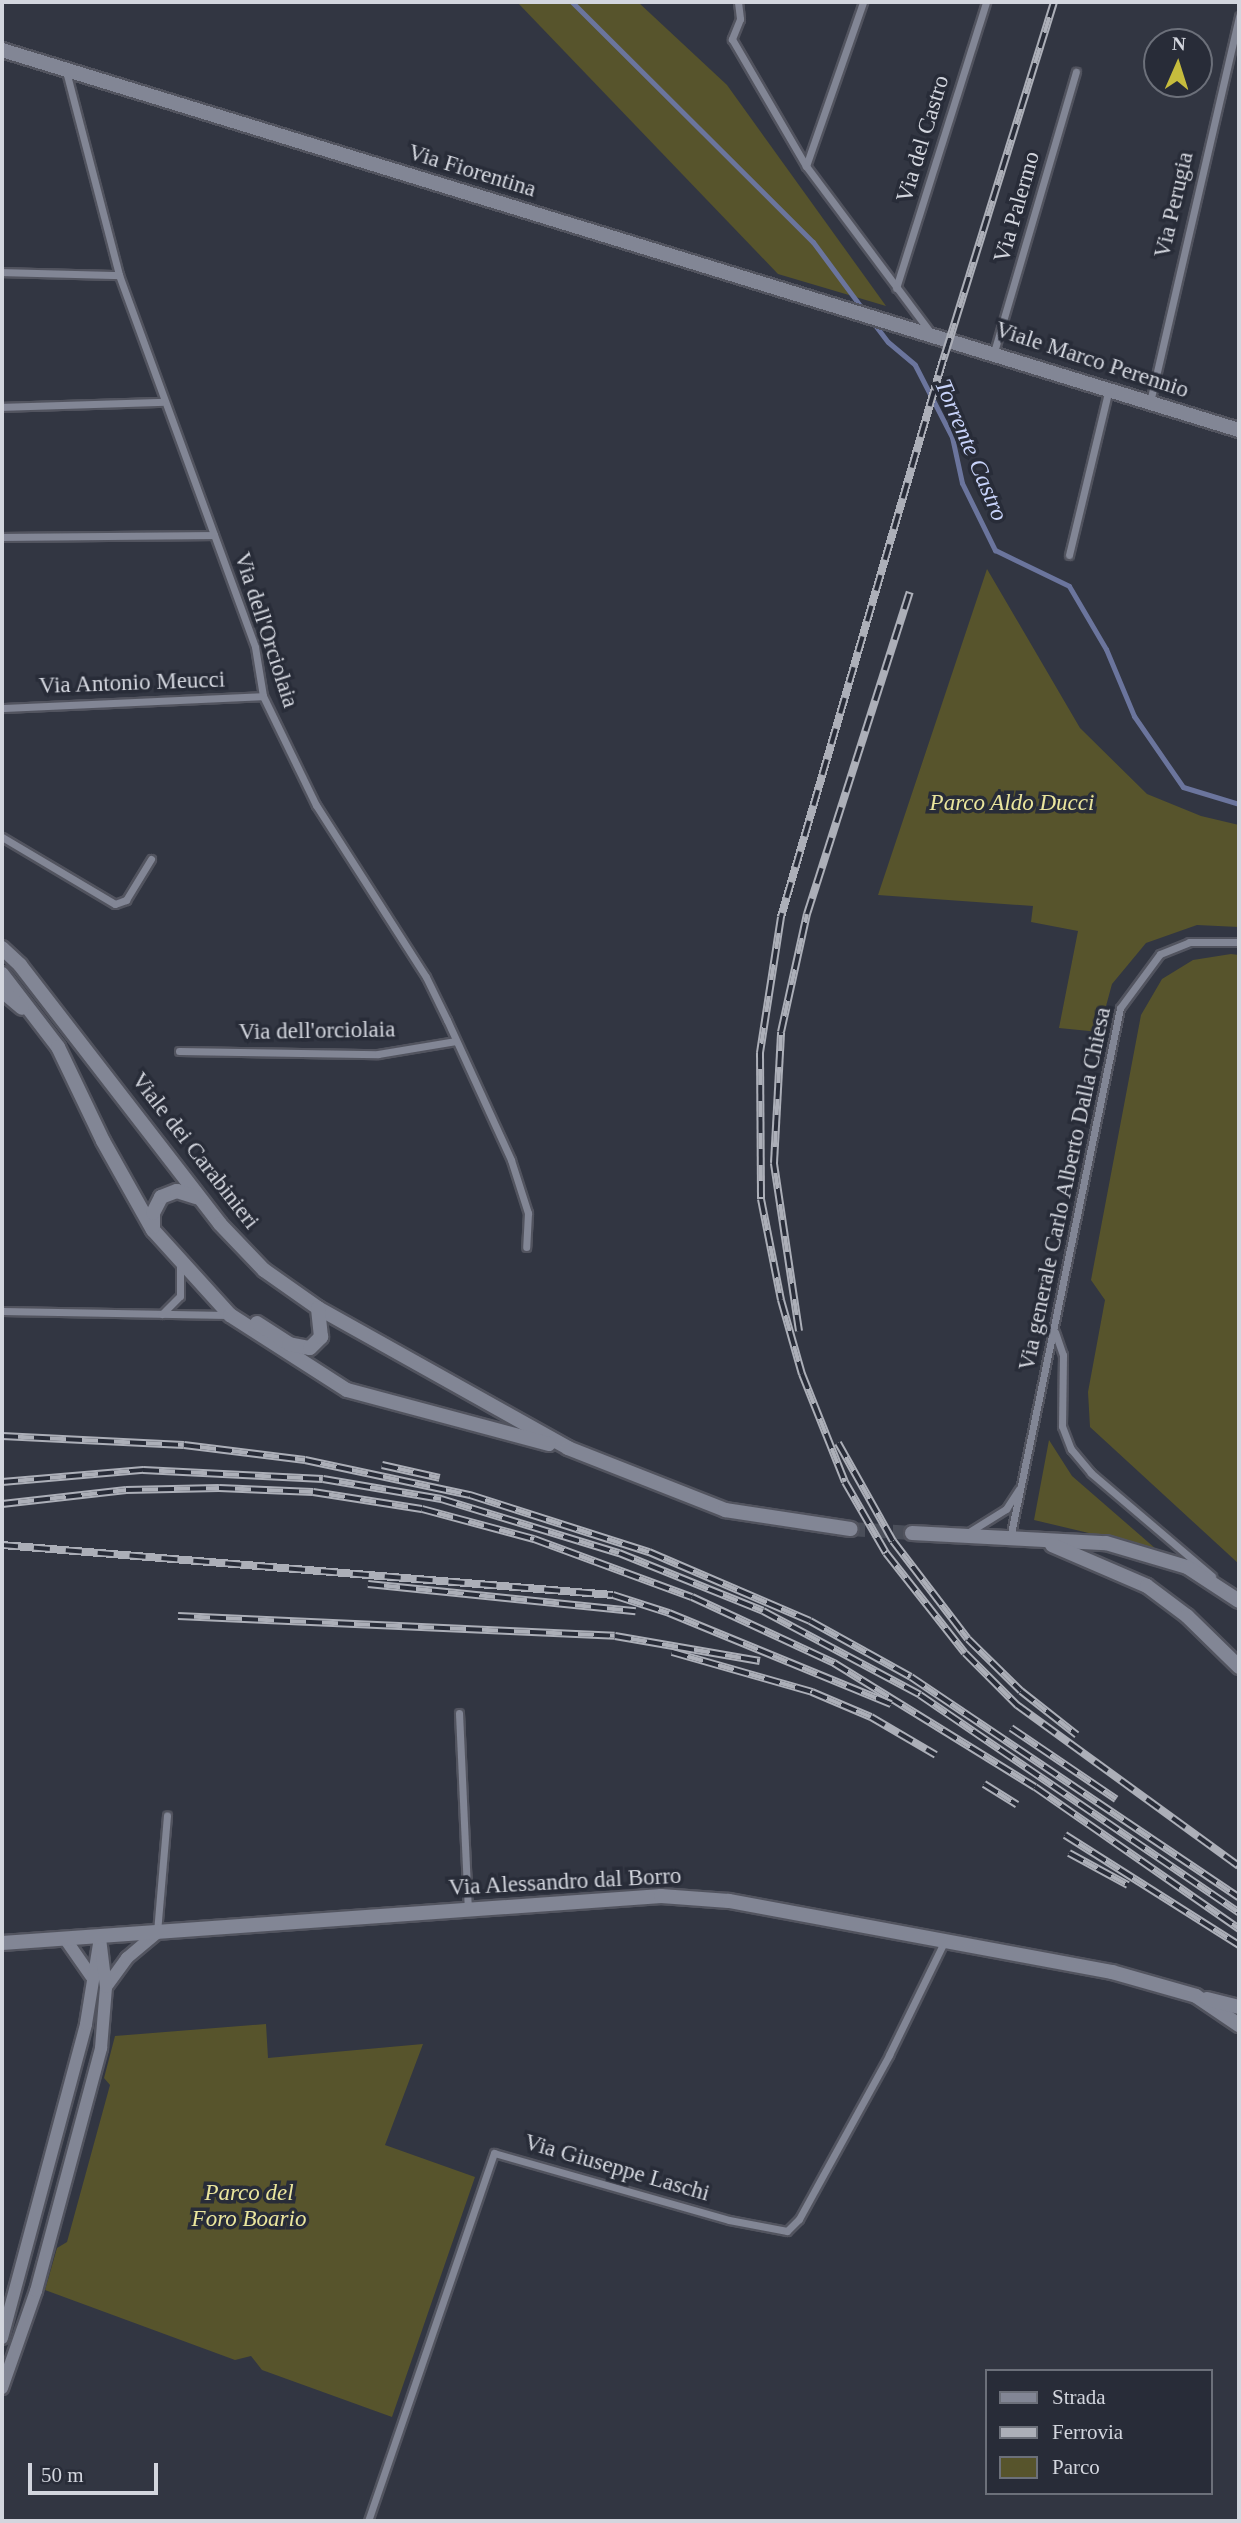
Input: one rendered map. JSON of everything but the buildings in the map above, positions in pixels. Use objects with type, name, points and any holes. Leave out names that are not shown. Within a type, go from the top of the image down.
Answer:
[{"type":"main road","name":"Via Fiorentina","points":[[2,50],[758,283],[930,333]]},
{"type":"main road","name":"Viale Marco Perennio","points":[[930,333],[1239,430]]},
{"type":"main road","name":"Viale dei Carabinieri","points":[[2,947],[20,964],[137,1113],[197,1197],[264,1269],[318,1308],[568,1448]]},
{"type":"main road","name":"Viale dei Carabinieri","points":[[2,974],[51,1038],[153,1230],[180,1263],[236,1319],[347,1391],[568,1448],[725,1510],[851,1529]]},
{"type":"main road","name":"Viale dei Carabinieri","points":[[2,991],[51,1038]]},
{"type":"main road","points":[[153,1230],[153,1213],[161,1197],[177,1191],[197,1197]]},
{"type":"main road","points":[[236,1319],[257,1323],[289,1344],[310,1348],[321,1337],[318,1308]]},
{"type":"main road","points":[[912,1534],[1106,1542],[1144,1551],[1187,1567],[1239,1601]]},
{"type":"main road","points":[[1041,1541],[1147,1586],[1186,1616],[1239,1667]]},
{"type":"main road","name":"Via Alessandro dal Borro","points":[[2,1943],[661,1896],[729,1901],[1112,1972],[1196,1996],[1239,2025]]},
{"type":"main road","points":[[1196,1996],[1239,2007]]},
{"type":"street","points":[[738,2],[740,19],[732,39],[806,166],[930,333]]},
{"type":"street","points":[[806,166],[863,2]]},
{"type":"street","name":"Via del Castro","points":[[896,288],[986,2]]},
{"type":"street","name":"Via Perugia","points":[[1149,403],[1239,16]]},
{"type":"street","name":"Via dell'Orciolaia","points":[[66,70],[119,275],[162,402],[254,647],[263,696],[316,805],[426,977],[511,1160],[528,1213],[527,1247]]},
{"type":"street","name":"Via Palermo","points":[[994,352],[1076,72]]},
{"type":"street","points":[[2,272],[119,275]]},
{"type":"street","points":[[1069,555],[1109,389]]},
{"type":"street","points":[[2,407],[162,402]]},
{"type":"street","points":[[2,537],[214,535]]},
{"type":"street","name":"Via Antonio Meucci","points":[[2,708],[263,696]]},
{"type":"street","points":[[2,837],[115,904],[126,900],[151,859]]},
{"type":"street","name":"Via generale Carlo Alberto Dalla Chiesa","points":[[1010,1538],[1055,1332],[1120,1008],[1160,954],[1189,942],[1239,942]]},
{"type":"street","name":"Via dell'orciolaia","points":[[178,1051],[378,1054],[456,1041]]},
{"type":"street","points":[[162,1315],[180,1296],[180,1263]]},
{"type":"street","points":[[2,1311],[236,1319]]},
{"type":"street","points":[[1055,1332],[1063,1355],[1062,1426],[1071,1449],[1091,1473],[1225,1590]]},
{"type":"street","name":"Via generale Carlo Alberto Dalla Chiesa","points":[[964,1535],[1006,1509],[1023,1482]]},
{"type":"street","points":[[459,1713],[468,1909]]},
{"type":"street","points":[[106,1987],[127,1958],[157,1933],[167,1815]]},
{"type":"street","points":[[2,2338],[86,2024],[100,1938]]},
{"type":"street","points":[[2,2388],[36,2291],[105,2028],[106,1987],[100,1938]]},
{"type":"street","points":[[66,1940],[82,1957],[93,1980]]},
{"type":"street","name":"Via Giuseppe Laschi","points":[[368,2521],[494,2153],[729,2220],[787,2231],[799,2219],[889,2055],[945,1940]]},
{"type":"green space","points":[[517,2],[638,2],[727,85],[886,306],[778,274]]},
{"type":"green space","name":"Parco Aldo Ducci","points":[[987,569],[1080,728],[1147,794],[1201,816],[1239,825],[1239,927],[1197,925],[1146,943],[1112,984],[1099,1032],[1059,1028],[1078,931],[1031,922],[1033,906],[878,895]]},
{"type":"green space","points":[[1239,955],[1239,1564],[1090,1427],[1088,1392],[1105,1300],[1091,1280],[1141,1015],[1162,979],[1193,960]]},
{"type":"green space","points":[[1049,1440],[1072,1476],[1156,1549],[1034,1520]]},
{"type":"green space","name":"Parco del Foro Boario","points":[[266,2024],[268,2058],[423,2044],[385,2145],[475,2177],[392,2417],[262,2370],[251,2356],[235,2360],[45,2290],[57,2248],[67,2242],[110,2085],[104,2078],[115,2036]]},
{"type":"waterway","name":"Torrente Castro","points":[[572,2],[813,242],[864,311]]},
{"type":"waterway","name":"Torrente Castro","points":[[872,321],[888,342],[915,365],[952,437],[962,483],[995,550],[1069,586],[1106,649],[1134,716],[1183,787],[1239,804]]},
{"type":"tunnel","points":[[851,1529],[912,1533]]},
{"type":"railway","points":[[1054,2],[943,360],[781,917],[760,1053],[761,1199],[781,1300],[802,1374],[845,1482],[886,1553],[965,1653],[1017,1705],[1239,1866]]},
{"type":"railway","points":[[799,1331],[774,1163],[781,1032],[807,914],[910,592]]},
{"type":"railway","points":[[2,1436],[184,1445],[305,1460],[470,1495],[649,1552],[810,1621],[911,1677],[1239,1897]]},
{"type":"railway","points":[[838,1443],[893,1541],[968,1639],[1021,1691],[1077,1735]]},
{"type":"railway","points":[[382,1465],[440,1478]]},
{"type":"railway","points":[[2,1482],[143,1470],[323,1479],[441,1499],[619,1553],[763,1611],[920,1695],[1239,1913]]},
{"type":"railway","points":[[2,1504],[126,1490],[219,1488],[313,1492],[422,1509],[534,1539],[692,1597],[834,1663],[1035,1787],[1239,1929]]},
{"type":"railway","points":[[2,1545],[613,1595],[669,1613],[891,1704]]},
{"type":"railway","points":[[368,1584],[636,1611]]},
{"type":"railway","points":[[178,1616],[615,1636],[760,1661]]},
{"type":"railway","points":[[672,1652],[812,1692],[871,1717],[936,1755]]},
{"type":"railway","points":[[1011,1728],[1116,1799]]},
{"type":"railway","points":[[984,1784],[1017,1805]]},
{"type":"railway","points":[[1065,1835],[1239,1945]]},
{"type":"railway","points":[[1069,1853],[1128,1885]]}]
